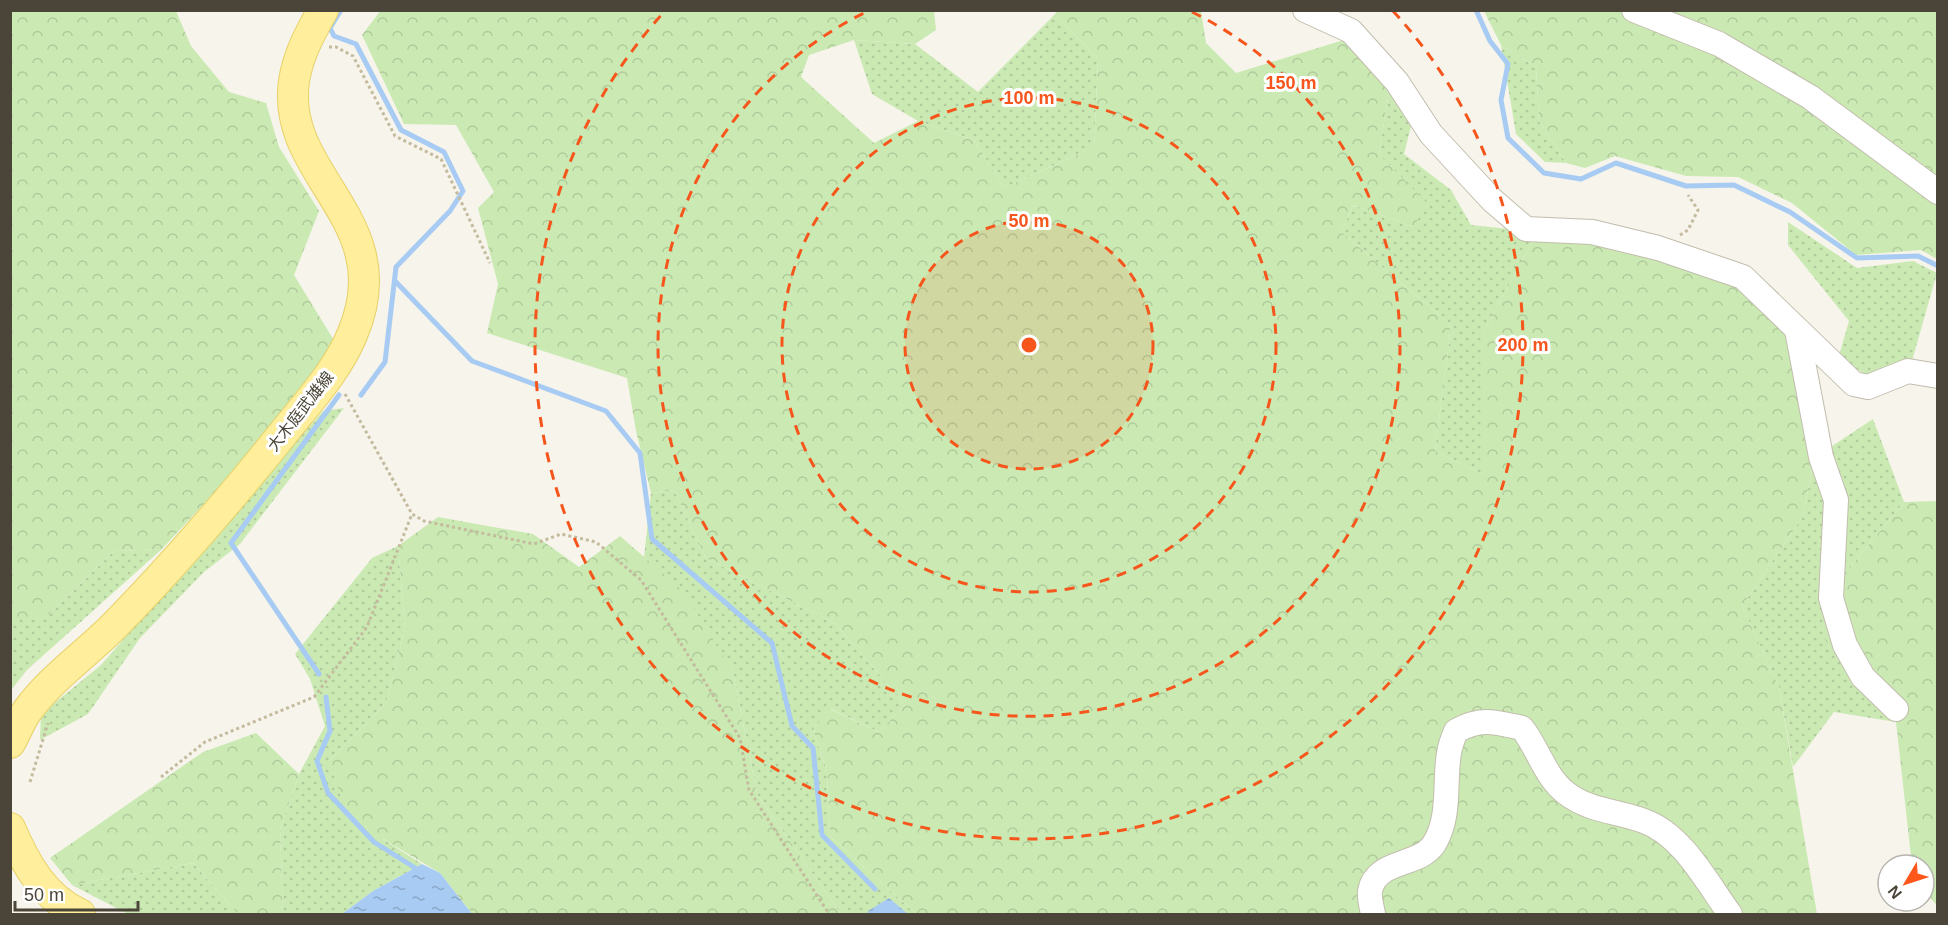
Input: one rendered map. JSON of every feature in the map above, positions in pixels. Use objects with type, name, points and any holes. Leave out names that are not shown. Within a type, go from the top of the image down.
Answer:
[{"type":"main road","name":"大木庭武雄線","points":[[10,743],[50,684],[114,626],[249,476],[330,375],[352,337],[361,312],[363,270],[356,235],[303,146],[295,115],[294,82],[303,47],[323,10]]},
{"type":"main road","points":[[10,828],[25,862],[43,886],[69,913]]},
{"type":"street","points":[[1305,10],[1351,31],[1397,82],[1431,134],[1492,200],[1526,229],[1592,232],[1658,248],[1743,277],[1854,384],[1868,387],[1908,371],[1938,376]]},
{"type":"street","points":[[1634,10],[1719,44],[1810,97],[1938,192]]},
{"type":"street","points":[[1797,330],[1821,457],[1836,500],[1831,598],[1845,645],[1863,677],[1896,709]]},
{"type":"street","points":[[1372,915],[1370,891],[1379,874],[1424,854],[1434,845],[1442,826],[1448,787],[1449,752],[1456,731],[1472,722],[1491,721],[1522,728],[1548,772],[1564,792],[1586,806],[1644,820],[1661,829],[1680,847],[1730,915]]},
{"type":"path","points":[[303,47],[336,47],[353,56],[395,136],[441,159],[490,263]]},
{"type":"path","points":[[1658,248],[1689,230],[1698,210],[1688,195]]},
{"type":"path","points":[[348,387],[344,397],[412,514],[424,521],[534,544],[561,534],[596,542],[640,580],[740,738],[749,790],[829,915]]},
{"type":"path","points":[[161,777],[205,742],[314,697],[367,627],[412,514]]},
{"type":"path","points":[[28,717],[30,782]]},
{"type":"green space","points":[[381,10],[934,11],[936,30],[915,44],[854,40],[809,55],[801,77],[874,143],[918,121],[974,140],[1004,188],[1094,147],[1098,59],[1055,14],[1057,11],[1201,11],[1206,43],[1236,73],[1347,39],[1390,85],[1379,154],[1426,202],[1414,227],[1353,205],[1341,232],[1451,325],[1435,451],[1483,474],[1483,333],[1538,232],[1664,255],[1740,283],[1797,343],[1814,458],[1803,516],[1742,606],[1779,687],[1817,914],[916,914],[830,836],[827,771],[813,730],[830,709],[879,732],[905,705],[836,624],[706,558],[674,490],[651,493],[636,431],[627,378],[487,333],[498,284],[478,208],[494,192],[456,125],[404,124],[362,35]]},
{"type":"green space","points":[[10,11],[176,11],[191,46],[229,92],[266,103],[279,147],[319,211],[294,275],[335,342],[265,438],[162,549],[114,551],[46,617],[11,617]]},
{"type":"green space","points":[[1484,11],[1937,11],[1937,259],[1921,250],[1856,255],[1792,203],[1738,177],[1686,176],[1615,156],[1585,168],[1566,163],[1539,121],[1536,67],[1501,45]]},
{"type":"green space","points":[[1055,14],[1098,59],[1094,147],[1004,188],[974,140],[918,121],[872,94],[854,40],[915,44],[978,92]]},
{"type":"green space","points":[[1501,45],[1536,67],[1539,121],[1566,163],[1545,162],[1516,134]]},
{"type":"green space","points":[[1390,85],[1411,126],[1404,154],[1451,190],[1471,225],[1538,232],[1483,333],[1483,474],[1435,451],[1451,325],[1341,232],[1353,205],[1414,227],[1379,154]]},
{"type":"green space","points":[[1788,222],[1857,268],[1913,261],[1937,273],[1912,361],[1867,375],[1838,359],[1849,321],[1788,245]]},
{"type":"green space","points":[[344,408],[240,544],[204,572],[140,638],[88,714],[40,740],[41,714],[101,665],[323,411]]},
{"type":"green space","points":[[1873,419],[1904,502],[1851,566],[1854,684],[1896,722],[1834,712],[1793,767],[1779,687],[1742,606],[1803,516],[1814,458]]},
{"type":"green space","points":[[674,490],[706,558],[836,624],[905,705],[879,732],[831,709],[813,730],[827,771],[830,836],[916,914],[908,914],[889,899],[867,914],[841,914],[757,794],[733,672],[644,557],[651,493]]},
{"type":"green space","points":[[1937,501],[1937,906],[1936,853],[1911,853],[1896,722],[1854,684],[1822,635],[1851,566],[1904,502]]},
{"type":"green space","points":[[438,517],[533,534],[579,567],[620,536],[683,591],[733,672],[757,794],[841,914],[472,914],[440,873],[378,836],[342,800],[329,761],[386,703],[405,629],[398,546]]},
{"type":"green space","points":[[398,546],[405,629],[386,703],[329,761],[378,836],[422,864],[373,891],[342,914],[283,914],[280,829],[299,774],[325,726],[310,679],[295,654],[372,558]]},
{"type":"green space","points":[[162,549],[27,670],[11,690],[11,617],[46,617],[114,551]]},
{"type":"green space","points":[[256,733],[299,774],[280,829],[283,914],[238,914],[193,863],[72,885],[50,858],[203,752]]},
{"type":"green space","points":[[193,863],[238,914],[128,914],[72,885]]},
{"type":"water","points":[[422,864],[440,873],[472,914],[342,914],[373,891]]},
{"type":"water","points":[[889,898],[908,914],[867,914],[868,911]]},
{"type":"waterway","points":[[341,10],[330,28],[334,36],[356,44],[401,130],[444,152],[463,191],[450,211],[396,267],[385,362],[361,395]]},
{"type":"waterway","points":[[1476,10],[1490,41],[1508,64],[1501,100],[1508,138],[1544,173],[1581,179],[1616,163],[1686,186],[1734,185],[1790,212],[1857,258],[1918,256],[1938,266]]},
{"type":"waterway","points":[[395,281],[472,361],[606,411],[640,453],[652,539],[772,643],[792,726],[813,748],[822,835],[875,889]]},
{"type":"waterway","points":[[319,674],[231,543],[339,395]]},
{"type":"waterway","points":[[326,697],[330,731],[317,761],[328,793],[374,842],[420,871]]}]
